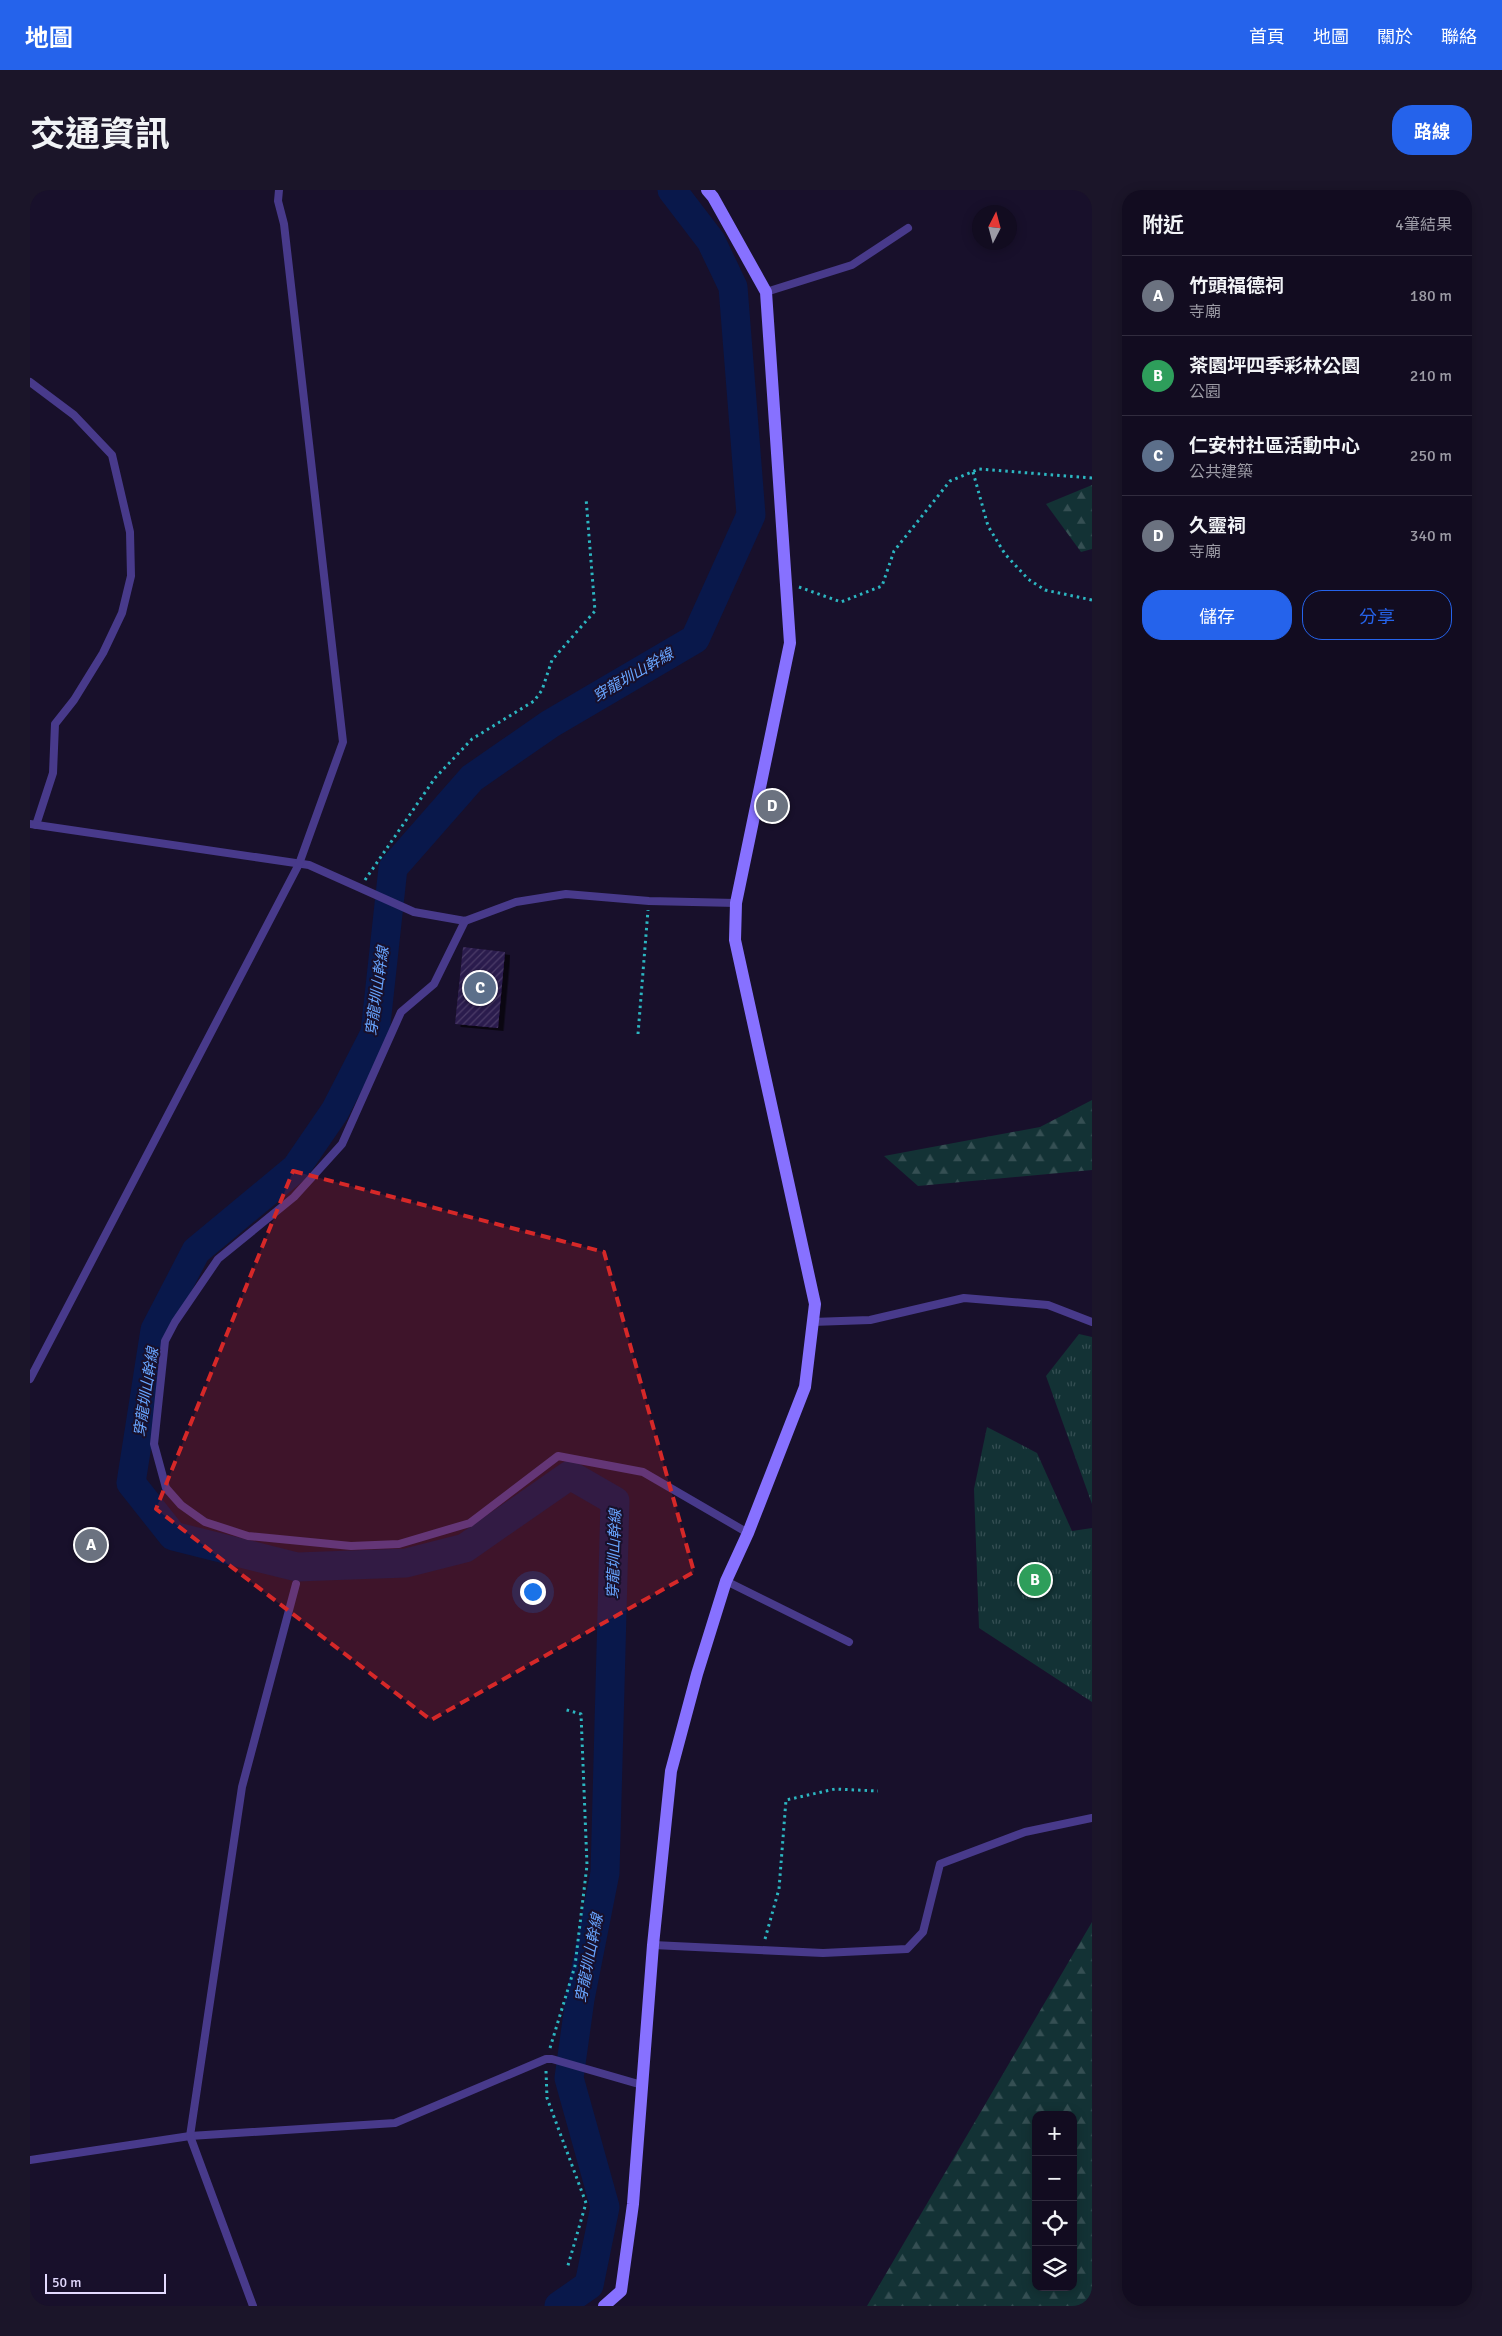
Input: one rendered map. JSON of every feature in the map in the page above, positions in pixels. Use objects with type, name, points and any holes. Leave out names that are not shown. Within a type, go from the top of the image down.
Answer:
[{"type":"street","points":[[604,2306],[621,2291],[633,2204],[653,1945],[671,1771],[697,1674],[726,1581],[748,1533],[805,1387],[812,1322],[816,1304],[735,940],[736,903],[790,643],[766,292],[713,192]]},
{"type":"lane","points":[[30,1379],[300,864],[343,742],[286,242],[278,200],[279,190]]},
{"type":"lane","points":[[766,292],[852,266],[908,228]]},
{"type":"lane","points":[[30,382],[74,415],[112,455],[130,532],[131,576],[122,613],[103,653],[74,700],[55,724],[53,773],[33,824],[309,865],[414,912],[465,921],[516,902],[566,894],[649,901],[736,903]]},
{"type":"lane","points":[[465,921],[434,984],[401,1012],[342,1144],[294,1197],[218,1260],[174,1322],[165,1341],[154,1444],[166,1488],[181,1505],[205,1522],[248,1536],[351,1546],[399,1544],[470,1523],[558,1456],[643,1472],[748,1533]]},
{"type":"lane","points":[[812,1322],[870,1320],[964,1298],[1048,1305],[1092,1322]]},
{"type":"lane","points":[[726,1581],[849,1642]]},
{"type":"lane","points":[[253,2306],[190,2136],[242,1787],[296,1584]]},
{"type":"lane","points":[[653,1945],[822,1953],[907,1949],[923,1932],[940,1864],[1025,1832],[1092,1818]]},
{"type":"lane","points":[[30,2160],[190,2136],[394,2123],[549,2059],[642,2085]]},
{"type":"path","points":[[786,582],[841,602],[882,586],[894,551],[950,480],[979,469],[1092,478]]},
{"type":"path","points":[[973,472],[988,526],[1005,554],[1028,579],[1045,590],[1092,600]]},
{"type":"path","points":[[360,889],[434,778],[472,739],[534,701],[542,690],[552,660],[595,611],[586,498]]},
{"type":"path","points":[[638,1034],[649,901]]},
{"type":"path","points":[[563,1709],[581,1714],[587,1865],[575,1966],[549,2059],[547,2098],[586,2203],[567,2269]]},
{"type":"path","points":[[762,1949],[779,1889],[786,1800],[835,1789],[878,1791]]},
{"type":"highlighted area","points":[[293,1171],[604,1252],[694,1572],[431,1720],[156,1509]]},
{"type":"green space","points":[[1092,485],[1092,549],[1081,552],[1046,504]]},
{"type":"green space","points":[[1092,1100],[1092,1170],[918,1186],[884,1156],[1040,1127]]},
{"type":"green space","points":[[1079,1334],[1092,1337],[1092,1504],[1046,1376]]},
{"type":"green space","points":[[987,1427],[1037,1453],[1072,1531],[1092,1528],[1092,1702],[979,1628],[974,1489]]},
{"type":"green space","points":[[1092,1922],[1092,2306],[867,2306]]},
{"type":"building","points":[[463,947],[505,952],[498,1028],[455,1024]]},
{"type":"waterway","name":"穿龍圳山幹線","points":[[559,2306],[589,2285],[605,2207],[569,2078],[580,1999],[605,1873],[615,1501],[570,1475],[465,1548],[406,1563],[297,1567],[173,1536],[131,1483],[155,1330],[196,1251],[296,1168],[335,1111],[375,1033],[393,868],[472,778],[550,724],[695,639],[751,515],[733,287],[711,241],[672,190]]},
{"type":"place","name":"久靈祠","points":[[772,806]]},
{"type":"place","name":"仁安村社區活動中心","points":[[480,988]]},
{"type":"place","name":"竹頭福德祠","points":[[91,1545]]},
{"type":"place","name":"茶園坪四季彩林公園","points":[[1035,1580]]}]
